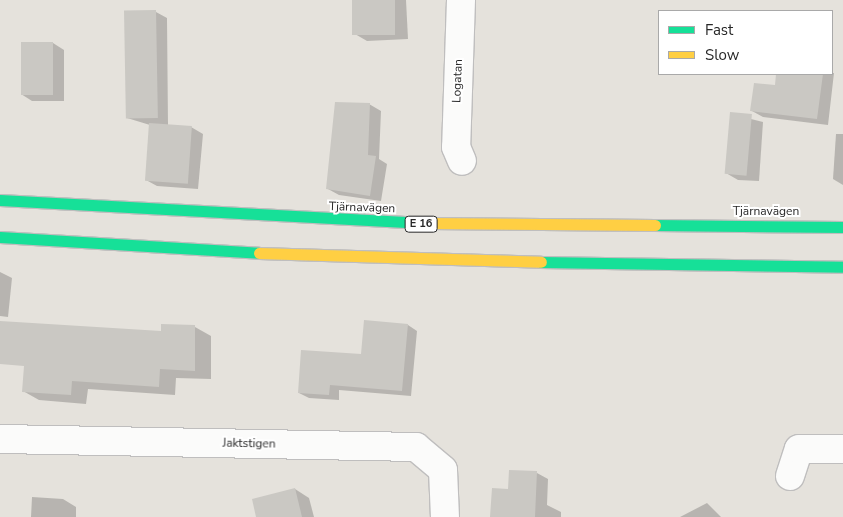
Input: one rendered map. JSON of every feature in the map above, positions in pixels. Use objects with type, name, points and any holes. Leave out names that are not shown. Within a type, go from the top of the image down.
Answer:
[{"type":"highway","name":"Tjärnavägen","points":[[0,200],[371,223],[843,227]]},
{"type":"highway","points":[[0,237],[358,259],[843,267]]},
{"type":"street","name":"Logatan","points":[[461,0],[456,147],[462,161]]},
{"type":"street","name":"Jaktstigen","points":[[0,439],[416,447],[443,470],[445,517]]},
{"type":"street","points":[[790,476],[799,449],[843,449]]},
{"type":"building","points":[[352,0],[395,0],[395,35],[352,35]]},
{"type":"building","points":[[156,10],[158,118],[126,119],[124,11]]},
{"type":"building","points":[[21,42],[53,42],[53,95],[21,95]]},
{"type":"building","points":[[776,75],[823,75],[817,119],[750,111],[754,83],[775,85]]},
{"type":"building","points":[[335,102],[370,103],[368,155],[376,156],[370,196],[326,189]]},
{"type":"building","points":[[730,112],[752,114],[747,176],[725,174]]},
{"type":"building","points":[[149,123],[192,126],[188,184],[145,181]]},
{"type":"building","points":[[364,320],[408,324],[402,391],[330,385],[329,395],[298,393],[301,350],[361,354]]},
{"type":"building","points":[[0,321],[161,331],[161,324],[195,325],[195,371],[160,369],[159,387],[72,381],[71,395],[22,392],[24,366],[0,364]]},
{"type":"building","points":[[509,470],[537,471],[535,517],[490,517],[492,488],[508,489]]},
{"type":"building","points":[[295,488],[302,517],[256,517],[252,499]]},
{"type":"traffic: fast","points":[[0,200],[428,223]]},
{"type":"traffic: fast","points":[[655,225],[843,227]]},
{"type":"traffic: fast","points":[[0,237],[259,253]]},
{"type":"traffic: fast","points":[[541,262],[843,267]]},
{"type":"traffic: slow","points":[[428,223],[655,225]]},
{"type":"traffic: slow","points":[[259,253],[541,262]]}]
